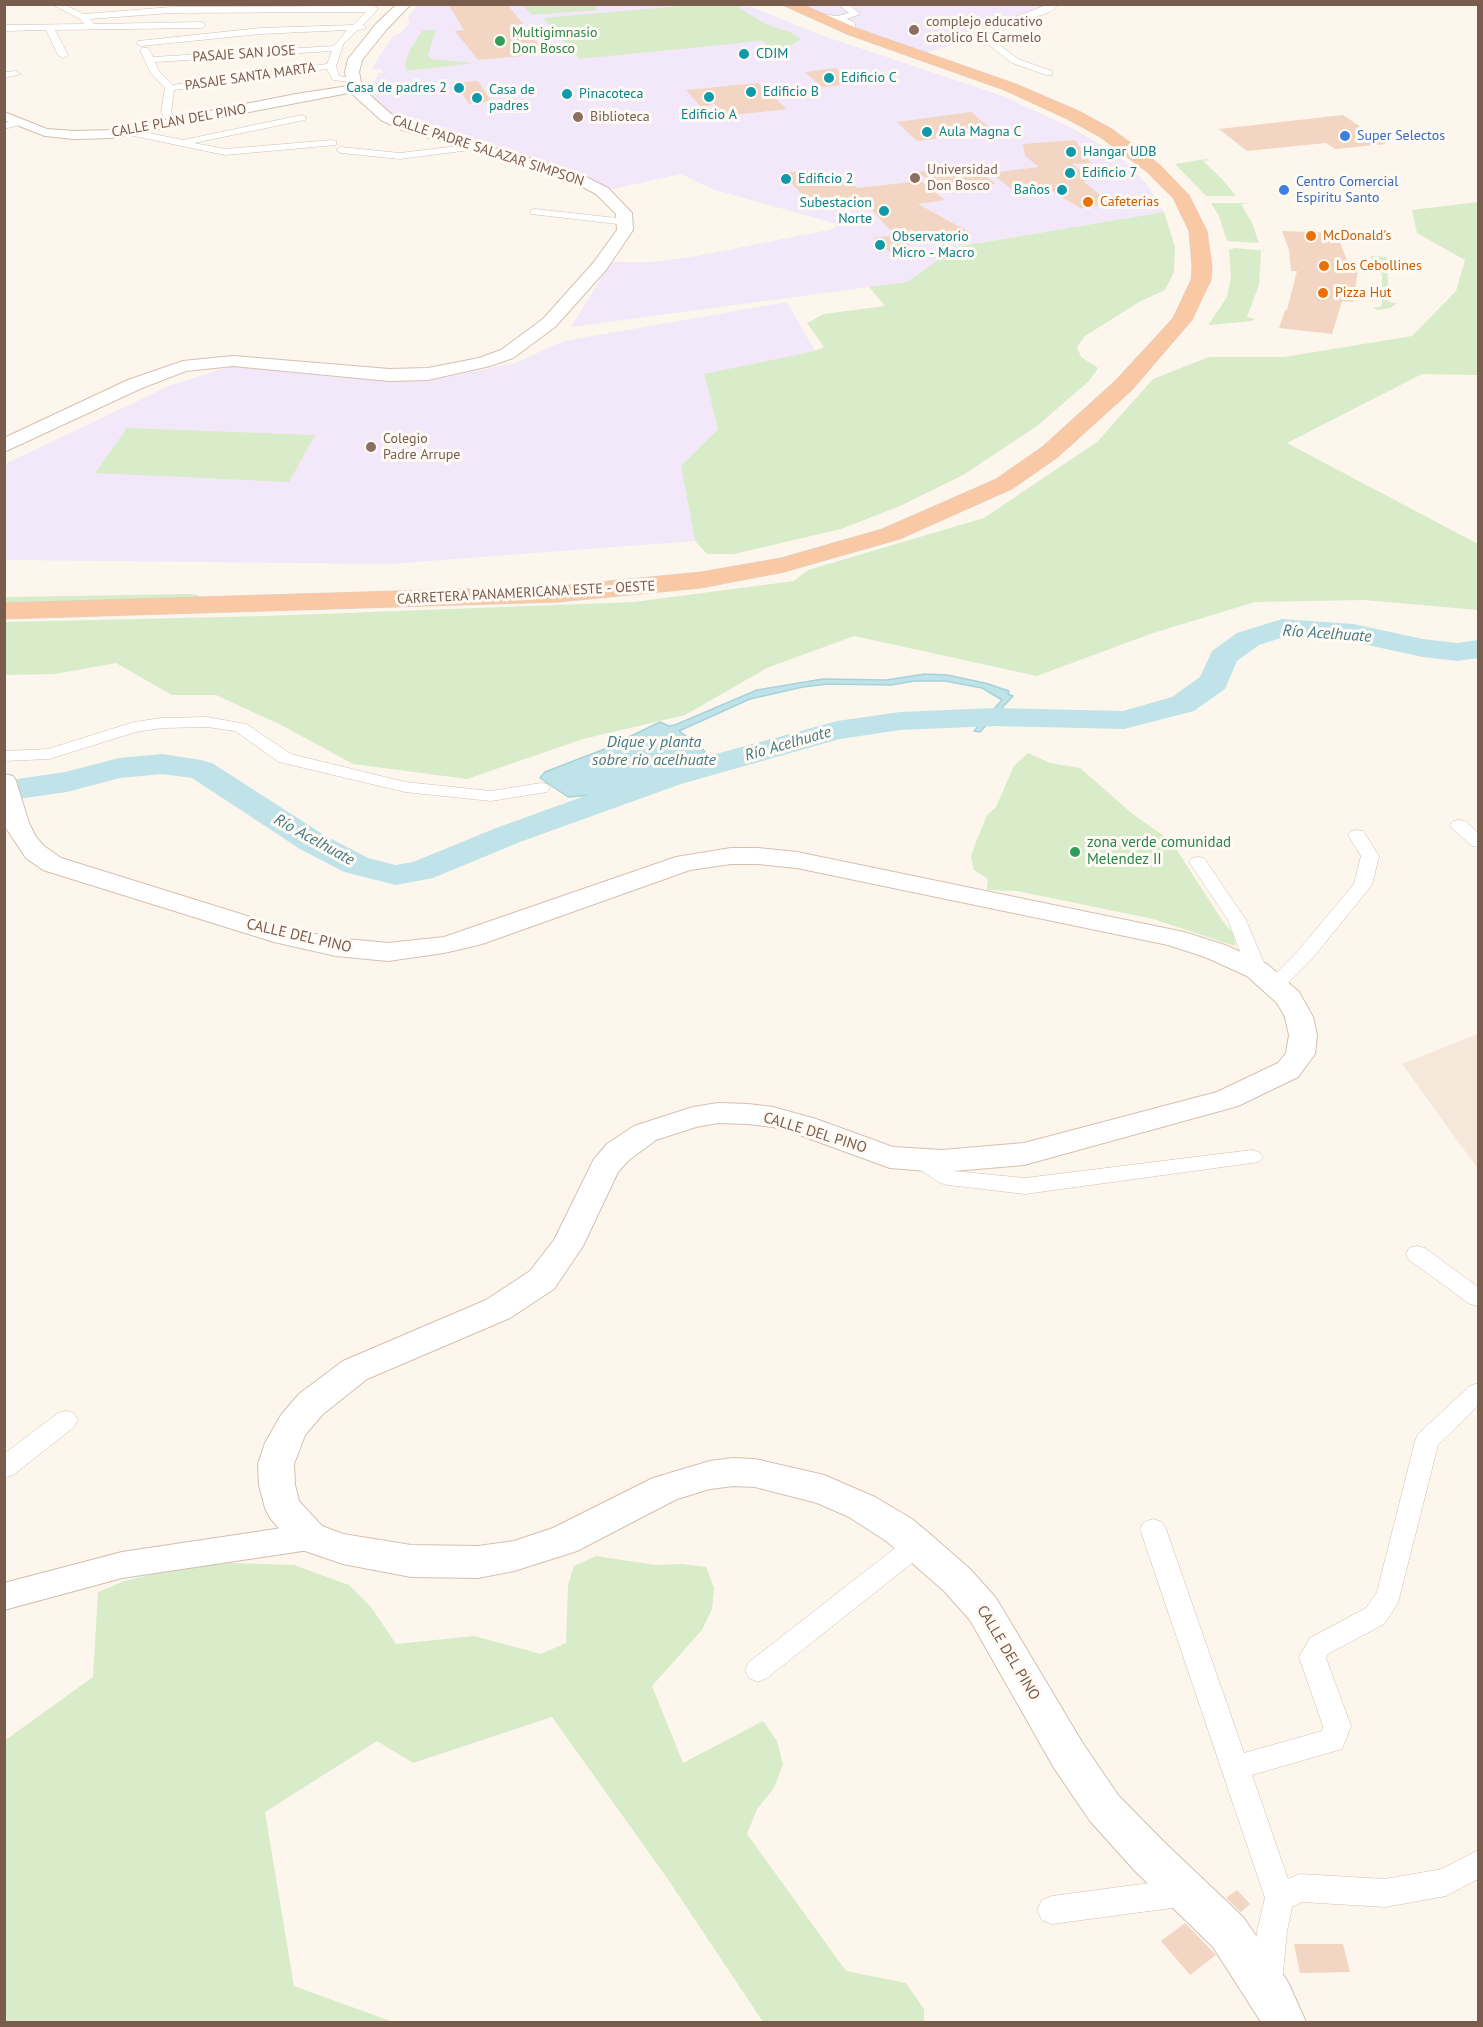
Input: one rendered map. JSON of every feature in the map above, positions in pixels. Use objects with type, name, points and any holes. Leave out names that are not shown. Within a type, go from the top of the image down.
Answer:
[{"type":"highway","name":"CARRETERA PANAMERICANA ESTE - OESTE","points":[[4,611],[558,594],[701,580],[800,561],[891,534],[979,496],[1033,465],[1097,412],[1147,362],[1182,320],[1201,280],[1201,248],[1198,231],[1189,210],[1166,180],[1130,149],[1092,125],[1010,87],[846,25],[778,7]]},
{"type":"highway","name":"CARRETERA PANAMERICANA ESTE - OESTE","points":[[4,591],[515,586],[602,582],[674,573],[799,549],[892,521],[931,507],[980,483],[1036,447],[1099,392],[1139,351],[1171,311],[1185,278],[1187,252],[1184,230],[1172,204],[1134,164],[1103,140],[1057,115],[982,84],[840,39],[778,7]]},
{"type":"main road","points":[[355,85],[352,72],[356,59],[381,27],[405,4]]},
{"type":"main road","name":"CALLE PADRE SALAZAR SIMPSON","points":[[355,85],[375,109],[396,122],[557,170],[582,180],[615,202],[624,213],[626,222]]},
{"type":"main road","points":[[4,447],[135,384],[183,366],[233,361],[412,375],[445,371],[497,358],[526,342],[549,323],[600,266],[625,230],[626,222]]},
{"type":"main road","name":"CALLE DEL PINO","points":[[4,781],[16,823],[35,852],[52,864],[284,936],[336,947],[388,952],[444,945],[472,938],[685,863],[714,858],[758,856],[797,860],[1174,938],[1215,951],[1266,978],[1289,998],[1299,1017],[1302,1035],[1300,1054],[1288,1070],[1227,1099],[1024,1154],[979,1159],[920,1160],[890,1157],[805,1126],[773,1117],[748,1114],[718,1113],[693,1117],[645,1133],[618,1152],[605,1167],[567,1246],[542,1280],[498,1309],[355,1370],[311,1404],[293,1425],[283,1443],[276,1464],[277,1485],[283,1508],[309,1538],[343,1549],[411,1561],[478,1562],[514,1557],[564,1540],[666,1488],[710,1475],[733,1472],[755,1473],[824,1490],[862,1508],[899,1530],[917,1545],[957,1580],[983,1609],[1068,1755],[1104,1808],[1228,1932],[1266,1989],[1284,2022]]},
{"type":"street","points":[[55,4],[83,17],[91,27]]},
{"type":"street","points":[[842,4],[856,14],[846,25]]},
{"type":"street","points":[[1049,74],[1015,61],[978,33],[1047,10],[1055,4]]},
{"type":"street","points":[[174,123],[166,112],[170,88],[155,72],[151,60],[138,40],[207,36],[253,20],[374,9],[340,42],[331,66],[332,74],[336,78],[355,85]]},
{"type":"street","points":[[83,17],[193,10],[253,20],[381,27]]},
{"type":"street","points":[[193,10],[207,36]]},
{"type":"street","points":[[4,28],[202,25]]},
{"type":"street","points":[[50,29],[63,55]]},
{"type":"street","name":"PASAJE SAN JOSE","points":[[151,60],[338,48]]},
{"type":"street","name":"PASAJE SANTA MARTA","points":[[170,88],[331,66]]},
{"type":"street","points":[[4,75],[16,74]]},
{"type":"street","name":"CALLE PLAN DEL PINO","points":[[4,116],[39,130],[67,135],[129,132],[355,85]]},
{"type":"street","points":[[178,143],[302,118]]},
{"type":"street","points":[[4,126],[19,122]]},
{"type":"street","points":[[129,132],[238,153],[332,143]]},
{"type":"street","points":[[341,150],[400,156],[474,147]]},
{"type":"street","points":[[535,212],[626,222]]},
{"type":"street","points":[[4,756],[49,754],[134,728],[162,723],[207,722],[240,727],[285,758],[405,787],[491,796],[541,788]]},
{"type":"street","points":[[1459,825],[1479,842]]},
{"type":"street","points":[[1198,862],[1238,920],[1266,978],[1304,956],[1363,885],[1370,856],[1357,835]]},
{"type":"street","points":[[920,1160],[948,1178],[1025,1186],[1252,1157]]},
{"type":"street","points":[[1417,1254],[1479,1298]]},
{"type":"street","points":[[1234,1768],[1332,1740],[1337,1726],[1312,1657],[1319,1646],[1375,1616],[1389,1595],[1427,1441],[1479,1392]]},
{"type":"street","points":[[4,1468],[66,1420]]},
{"type":"street","points":[[1153,1529],[1280,1898],[1272,1931],[1266,1989]]},
{"type":"street","points":[[4,1597],[122,1564],[309,1538]]},
{"type":"street","points":[[758,1670],[917,1545]]},
{"type":"street","points":[[1280,1898],[1300,1888],[1385,1893],[1446,1882],[1479,1864]]},
{"type":"street","points":[[1052,1910],[1187,1893]]},
{"type":"shaded area","name":"complejo educativo catolico El Carmelo","points":[[1046,4],[1045,9],[975,29],[970,32],[974,39],[924,53],[858,31],[796,5]]},
{"type":"shaded area","name":"Universidad Don Bosco","points":[[417,5],[747,5],[818,34],[1000,95],[1070,127],[1117,154],[1146,183],[1164,212],[956,247],[907,282],[571,327],[611,262],[651,262],[692,257],[833,229],[837,224],[712,189],[681,174],[608,190],[408,125],[382,111],[368,98],[378,73],[383,73],[381,69],[373,70],[375,63],[392,37],[401,33],[410,22],[408,17]]},
{"type":"shaded area","name":"Colegio Padre Arrupe","points":[[787,302],[815,351],[704,375],[718,429],[681,466],[695,541],[389,564],[5,560],[5,464],[171,385],[238,364],[332,377],[427,381],[515,363],[564,341]]},
{"type":"shaded area","points":[[1478,1034],[1478,1169],[1402,1064]]},
{"type":"green space","points":[[523,5],[593,5],[598,10],[532,15]]},
{"type":"green space","points":[[692,5],[735,5],[765,24],[790,32],[801,39],[785,49],[765,45],[767,43],[761,41],[579,59],[543,18]]},
{"type":"green space","points":[[425,30],[436,30],[428,55],[431,59],[474,63],[406,71],[405,63],[410,50]]},
{"type":"green space","points":[[1209,160],[1203,161],[1236,196],[1206,196],[1175,164]]},
{"type":"green space","points":[[1478,202],[1478,375],[1422,374],[1287,443],[1478,544],[1478,610],[1364,600],[1255,602],[1150,634],[1037,676],[854,636],[767,668],[685,715],[583,739],[467,779],[353,764],[281,725],[216,695],[172,695],[116,663],[55,674],[5,675],[5,622],[266,616],[634,602],[794,581],[808,570],[984,518],[1097,442],[1153,379],[1209,357],[1284,357],[1412,336],[1456,291],[1465,260],[1417,233],[1412,210]]},
{"type":"green space","points":[[1211,203],[1248,203],[1241,204],[1252,223],[1259,243],[1227,241],[1219,216]]},
{"type":"green space","points":[[1164,212],[1175,247],[1174,272],[1165,290],[1139,302],[1085,336],[1077,347],[1081,357],[1098,368],[1089,381],[1037,426],[963,475],[900,506],[841,529],[734,554],[707,554],[695,541],[681,466],[718,429],[704,374],[815,351],[824,347],[807,323],[824,314],[885,306],[869,287],[907,282],[956,247]]},
{"type":"green space","points":[[1235,248],[1268,251],[1261,251],[1259,285],[1247,317],[1255,319],[1210,325],[1227,297],[1231,277],[1229,250]]},
{"type":"green space","points":[[1371,256],[1385,257],[1394,263],[1395,266],[1387,266],[1389,302],[1397,303],[1390,308],[1378,310],[1373,307],[1380,307],[1382,304],[1382,277],[1379,260],[1371,259]]},
{"type":"green space","points":[[127,428],[315,435],[289,482],[95,473]]},
{"type":"green space","points":[[198,595],[200,599],[5,608],[4,597]]},
{"type":"green space","name":"zona verde comunidad Melendez II","points":[[1028,753],[1050,763],[1080,768],[1134,815],[1171,841],[1234,935],[1235,946],[1153,919],[1017,891],[987,890],[988,879],[974,870],[971,857],[987,815],[996,807],[1014,766]]},
{"type":"green space","points":[[596,1556],[656,1565],[682,1564],[706,1567],[714,1588],[712,1609],[702,1630],[652,1686],[683,1763],[763,1721],[777,1741],[783,1764],[774,1788],[757,1809],[747,1834],[846,1971],[906,1983],[924,2009],[924,2022],[763,2022],[667,1878],[552,1717],[413,1763],[377,1741],[265,1812],[294,1986],[393,2022],[5,2022],[4,1741],[93,1677],[98,1592],[124,1581],[184,1567],[232,1563],[294,1565],[349,1585],[371,1607],[396,1644],[474,1636],[541,1654],[566,1643],[568,1585],[574,1566]]},
{"type":"water","name":"Dique y planta sobre rio acelhuate","points":[[925,674],[947,675],[985,683],[1009,691],[1008,694],[1013,696],[980,732],[974,731],[1002,700],[982,688],[945,681],[914,681],[891,685],[828,684],[803,687],[750,699],[679,731],[699,745],[712,760],[685,766],[605,794],[568,797],[540,778],[545,772],[602,750],[660,722],[669,726],[675,725],[757,690],[823,679],[886,680]]},
{"type":"building","name":"Multigimnasio Don Bosco","points":[[448,4],[507,4],[547,54],[478,60],[455,31],[464,30]]},
{"type":"building","name":"Edificio C","points":[[836,68],[853,84],[822,87],[805,72]]},
{"type":"building","points":[[478,81],[491,101],[469,104],[455,83]]},
{"type":"building","points":[[758,83],[787,109],[725,116],[714,103],[703,109],[686,90]]},
{"type":"building","points":[[971,112],[995,132],[917,141],[897,122]]},
{"type":"building","points":[[1343,115],[1386,144],[1335,149],[1326,143],[1247,151],[1219,129]]},
{"type":"building","points":[[1075,140],[1091,163],[1072,164],[1093,180],[1083,181],[1111,204],[1080,208],[1045,187],[1014,191],[991,173],[1039,167],[1025,156],[1023,144]]},
{"type":"building","points":[[972,165],[996,184],[941,191],[918,172]]},
{"type":"building","points":[[812,170],[825,183],[848,180],[857,188],[921,181],[945,200],[918,204],[971,233],[930,241],[910,229],[908,251],[890,252],[874,238],[895,235],[867,205],[860,201],[814,206],[781,173]]},
{"type":"building","points":[[1282,231],[1336,233],[1347,260],[1357,261],[1358,270],[1353,302],[1342,301],[1332,334],[1279,328],[1285,310],[1287,310],[1297,271],[1291,271],[1289,250]]},
{"type":"building","points":[[1237,1890],[1250,1904],[1241,1912],[1226,1898]]},
{"type":"building","points":[[1185,1923],[1216,1955],[1190,1975],[1161,1941]]},
{"type":"building","points":[[1294,1944],[1343,1944],[1350,1972],[1300,1973]]},
{"type":"waterway","name":"Río Acelhuate","points":[[4,791],[67,782],[119,768],[162,764],[201,770],[312,842],[356,865],[396,875],[421,871],[508,835],[669,777],[837,730],[900,721],[994,717],[1124,720],[1183,704],[1214,682],[1223,657],[1248,639],[1282,628],[1353,633],[1423,648],[1457,652],[1478,649]]},
{"type":"place","name":"complejo educativo catolico El Carmelo","points":[[914,30]]},
{"type":"place","name":"Multigimnasio Don Bosco","points":[[500,41]]},
{"type":"place","name":"CDIM","points":[[744,54]]},
{"type":"place","name":"Edificio C","points":[[829,78]]},
{"type":"place","name":"Casa de padres 2","points":[[459,88]]},
{"type":"place","name":"Edificio B","points":[[751,92]]},
{"type":"place","name":"Pinacoteca","points":[[567,94]]},
{"type":"place","name":"Edificio A","points":[[709,97]]},
{"type":"place","name":"Casa de padres","points":[[477,98]]},
{"type":"place","name":"Biblioteca","points":[[578,117]]},
{"type":"place","name":"Aula Magna C","points":[[927,132]]},
{"type":"place","name":"Super Selectos","points":[[1345,136]]},
{"type":"place","name":"Hangar UDB","points":[[1071,152]]},
{"type":"place","name":"Edificio 7","points":[[1070,173]]},
{"type":"place","name":"Universidad Don Bosco","points":[[915,178]]},
{"type":"place","name":"Edificio 2","points":[[786,179]]},
{"type":"place","name":"Baños","points":[[1062,190]]},
{"type":"place","name":"Centro Comercial Espiritu Santo","points":[[1284,190]]},
{"type":"place","name":"Cafeterias","points":[[1088,202]]},
{"type":"place","name":"Subestacion Norte","points":[[884,211]]},
{"type":"place","name":"McDonald's","points":[[1311,236]]},
{"type":"place","name":"Observatorio Micro - Macro","points":[[880,245]]},
{"type":"place","name":"Los Cebollines","points":[[1324,266]]},
{"type":"place","name":"Pizza Hut","points":[[1323,293]]},
{"type":"place","name":"Colegio Padre Arrupe","points":[[371,447]]},
{"type":"place","name":"zona verde comunidad Melendez II","points":[[1075,852]]}]
